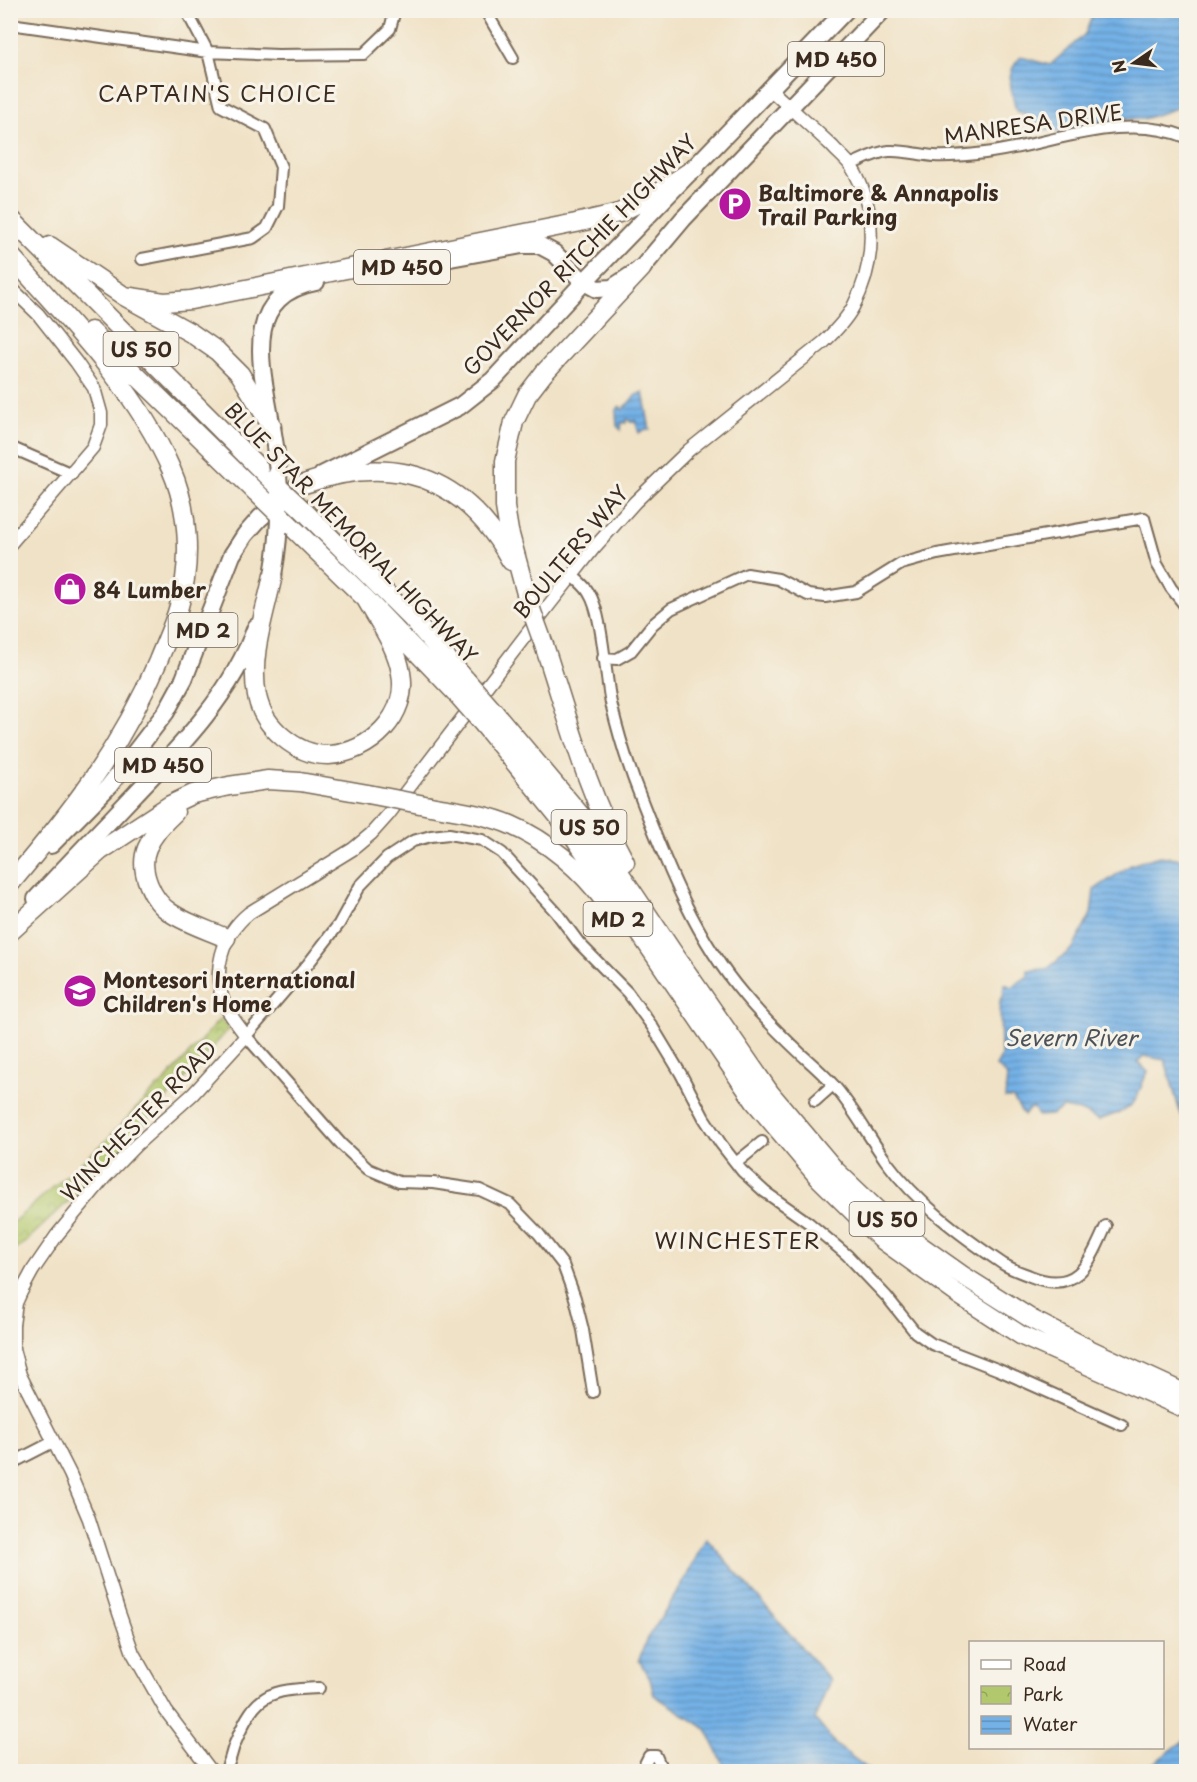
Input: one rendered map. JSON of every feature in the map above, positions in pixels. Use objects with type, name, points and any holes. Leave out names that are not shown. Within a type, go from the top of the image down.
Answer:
[{"type":"highway","points":[[123,296],[164,302],[190,300],[576,223],[619,213],[656,194],[695,168]]},
{"type":"highway","points":[[10,217],[123,296],[191,333],[218,351],[240,374],[272,427]]},
{"type":"highway","name":"BLUE STAR MEMORIAL HIGHWAY","points":[[10,217],[412,619],[461,686],[584,818],[672,951],[770,1092],[835,1170],[897,1229],[962,1275],[1033,1320],[1184,1400]]},
{"type":"highway","points":[[10,254],[94,349],[132,401],[159,445],[172,470],[182,502],[186,531],[187,569],[180,606],[150,679],[119,741],[79,801],[10,885]]},
{"type":"highway","name":"BLUE STAR MEMORIAL HIGHWAY","points":[[10,254],[366,599],[461,686]]},
{"type":"highway","points":[[528,601],[509,531],[505,507],[505,461],[514,422],[527,395],[544,373],[642,268]]},
{"type":"highway","name":"MD 2","points":[[304,484],[327,476],[369,469],[411,474],[451,491],[489,525],[514,568],[528,601],[580,756],[614,842],[672,951]]},
{"type":"highway","points":[[273,576],[256,652],[254,675],[257,699],[268,722],[282,738],[306,751],[328,755],[350,751],[383,731],[395,714],[401,694],[401,673],[394,652],[366,599]]},
{"type":"highway","name":"BLUE STAR MEMORIAL HIGHWAY","points":[[489,718],[568,828],[755,1102],[819,1178],[881,1239],[959,1295],[1022,1336],[1184,1400]]},
{"type":"highway","name":"MD 2","points":[[229,786],[268,780],[300,782],[478,814],[510,825],[541,841],[571,864],[596,890],[755,1102]]},
{"type":"highway","points":[[226,938],[184,920],[164,907],[149,888],[144,861],[146,849],[159,828],[174,812],[192,801],[229,786]]},
{"type":"highway","points":[[10,932],[100,851],[170,805],[193,794],[229,786]]},
{"type":"main road","name":"GOVERNOR RITCHIE HIGHWAY","points":[[10,885],[109,786],[166,712],[184,679],[232,555],[260,518],[296,488],[459,406],[493,380],[584,282],[846,10]]},
{"type":"main road","name":"MD 450","points":[[10,926],[192,734],[223,691],[251,642],[273,576],[279,547],[278,463],[262,370],[261,331],[267,315],[276,302],[287,292],[303,284],[522,245],[539,245],[554,253],[584,282],[597,289],[612,288],[642,268],[683,219],[883,10]]},
{"type":"street","points":[[142,259],[253,238],[267,228],[278,206],[281,167],[265,129],[221,106],[208,52],[186,10]]},
{"type":"street","points":[[10,24],[208,52],[278,55],[364,54],[390,29],[395,10]]},
{"type":"street","points":[[485,10],[513,58]]},
{"type":"street","name":"BOULTERS WAY","points":[[246,1036],[226,1006],[221,993],[219,968],[226,938],[235,925],[249,913],[352,849],[371,834],[572,576],[635,502],[667,469],[824,342],[852,309],[868,269],[871,238],[867,205],[850,165],[771,90]]},
{"type":"street","name":"MANRESA DRIVE","points":[[850,165],[889,151],[936,156],[977,154],[1121,127],[1172,131],[1186,137]]},
{"type":"street","points":[[10,287],[38,314],[86,376],[99,400],[101,425],[93,447],[10,544]]},
{"type":"street","points":[[10,447],[72,474]]},
{"type":"street","points":[[603,658],[617,659],[631,651],[652,626],[671,609],[747,574],[778,579],[808,595],[825,597],[856,592],[901,564],[936,554],[1144,518],[1157,564],[1171,588],[1186,607]]},
{"type":"street","points":[[572,576],[591,596],[599,623],[603,658],[622,747],[680,894],[713,951],[742,993],[768,1022],[833,1085],[887,1162],[910,1188],[942,1220],[1010,1268],[1044,1282],[1066,1281],[1079,1273],[1094,1254],[1106,1226]]},
{"type":"street","name":"WINCHESTER ROAD","points":[[212,1772],[166,1711],[134,1653],[89,1519],[20,1375],[13,1349],[16,1303],[46,1250],[105,1177],[135,1146],[193,1094],[308,964],[339,924],[360,886],[387,858],[413,841],[449,834],[482,840],[502,853],[556,912],[579,943],[628,993],[652,1026],[681,1074],[704,1119],[736,1163],[765,1192],[847,1255],[888,1297],[915,1332],[932,1344],[999,1370],[1122,1425]]},
{"type":"street","points":[[246,1036],[342,1145],[368,1169],[399,1182],[433,1183],[480,1190],[510,1204],[539,1234],[563,1265],[583,1330],[592,1392]]},
{"type":"street","points":[[815,1101],[833,1085]]},
{"type":"street","points":[[736,1163],[762,1142]]},
{"type":"street","points":[[10,1464],[54,1442]]},
{"type":"street","points":[[224,1772],[234,1744],[255,1705],[272,1694],[284,1690],[319,1688]]},
{"type":"street","points":[[641,1772],[649,1756],[656,1756],[663,1772]]},
{"type":"green space","points":[[220,1019],[229,1029],[104,1168],[22,1245],[11,1252],[11,1224],[105,1142],[166,1080]]},
{"type":"water","points":[[1094,11],[1171,11],[1186,14],[1186,105],[1144,119],[1109,119],[1060,132],[1037,128],[1031,116],[1016,111],[1010,76],[1015,63],[1021,57],[1050,65],[1085,34]]},
{"type":"water","points":[[643,392],[650,430],[646,429],[639,433],[635,420],[633,422],[627,419],[626,423],[622,422],[621,430],[617,426],[618,408],[620,406],[622,410],[633,398]]},
{"type":"water","name":"Severn River","points":[[1159,856],[1177,858],[1186,864],[1186,1125],[1165,1060],[1143,1056],[1138,1062],[1148,1072],[1136,1099],[1129,1107],[1099,1120],[1080,1111],[1063,1108],[1051,1115],[1038,1116],[1034,1108],[1029,1109],[1024,1116],[1013,1098],[1005,1098],[1007,1076],[996,1066],[1001,1057],[1000,1000],[1005,994],[1003,992],[1005,984],[1012,987],[1028,976],[1028,970],[1047,969],[1073,948],[1091,914],[1094,890],[1131,865]]},
{"type":"water","points":[[706,1538],[830,1680],[815,1719],[836,1745],[871,1771],[727,1771],[706,1729],[654,1695],[650,1679],[639,1660],[646,1640],[683,1583]]},
{"type":"water","points":[[1186,1739],[1186,1771],[1143,1771]]},
{"type":"place","name":"Baltimore & Annapolis Trail Parking","points":[[735,204]]},
{"type":"place","name":"84 Lumber","points":[[70,589]]},
{"type":"place","name":"Montesori International Children's Home","points":[[80,991]]},
{"type":"district","name":"CAPTAIN'S CHOICE","points":[[218,92]]},
{"type":"district","name":"WINCHESTER","points":[[738,1239]]}]
